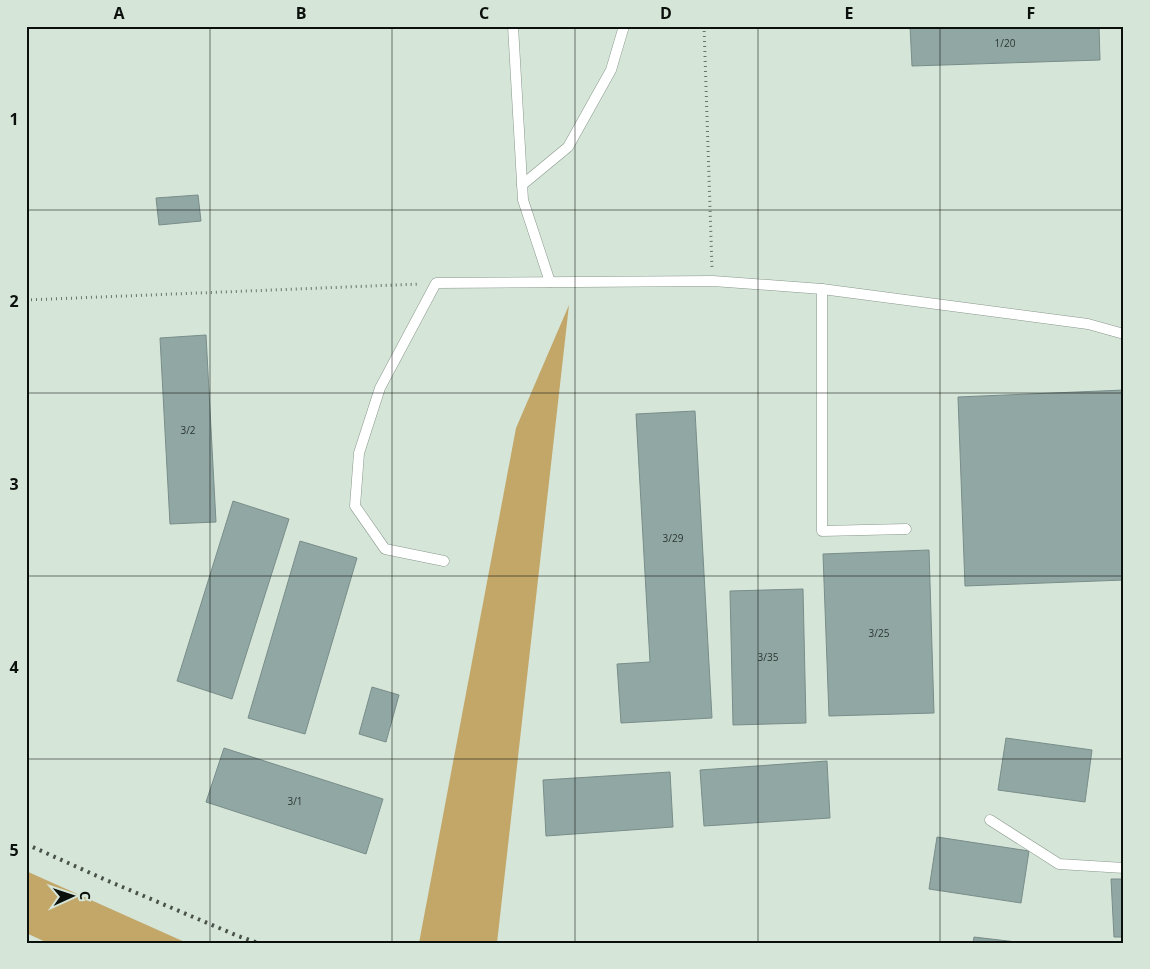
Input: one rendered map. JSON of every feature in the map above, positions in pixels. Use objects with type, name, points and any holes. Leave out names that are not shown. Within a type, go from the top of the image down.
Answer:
[{"type":"lane","points":[[513,26],[523,200],[550,282]]},
{"type":"lane","points":[[522,185],[568,148],[611,70],[624,26]]},
{"type":"lane","points":[[444,561],[385,549],[355,506],[359,453],[380,388],[436,283],[713,280],[822,289],[1088,324],[1124,334]]},
{"type":"lane","points":[[822,289],[822,531],[906,529]]},
{"type":"lane","points":[[990,820],[1059,864],[1124,868]]},
{"type":"path","points":[[704,26],[713,280]]},
{"type":"path","points":[[26,300],[436,283]]},
{"type":"shaded area","points":[[569,305],[497,943],[419,943],[516,428]]},
{"type":"shaded area","points":[[26,871],[187,943],[48,943],[26,933]]},
{"type":"building","points":[[910,26],[1099,26],[1100,60],[912,66]]},
{"type":"building","points":[[198,195],[201,221],[159,225],[156,198]]},
{"type":"building","points":[[206,335],[216,522],[170,524],[160,338]]},
{"type":"building","points":[[1124,390],[1124,580],[965,586],[958,397]]},
{"type":"building","points":[[695,411],[712,718],[621,723],[617,664],[650,662],[636,414]]},
{"type":"building","points":[[233,501],[289,519],[232,699],[177,681]]},
{"type":"building","points":[[300,541],[357,558],[305,734],[248,718]]},
{"type":"building","points":[[929,550],[934,713],[829,716],[823,554]]},
{"type":"building","points":[[803,589],[806,723],[733,725],[730,591]]},
{"type":"building","points":[[372,687],[399,695],[386,742],[359,734]]},
{"type":"building","points":[[1006,738],[1092,750],[1085,802],[998,790]]},
{"type":"building","points":[[224,748],[383,799],[366,854],[206,802]]},
{"type":"building","points":[[827,761],[830,818],[704,826],[700,770]]},
{"type":"building","points":[[670,772],[673,827],[546,836],[543,780]]},
{"type":"building","points":[[937,837],[1029,851],[1021,903],[929,889]]},
{"type":"building","points":[[1111,879],[1124,879],[1124,937],[1114,937]]},
{"type":"building","points":[[974,937],[1025,943],[973,943]]},
{"type":"railway","points":[[26,844],[106,880],[258,943]]}]
